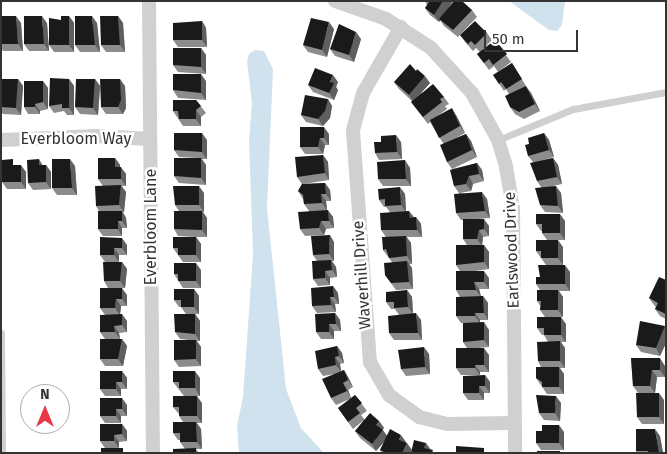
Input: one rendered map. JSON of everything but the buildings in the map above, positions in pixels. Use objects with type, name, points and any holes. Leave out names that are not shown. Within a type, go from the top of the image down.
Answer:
[{"type":"street","name":"Everbloom Lane","points":[[149,1],[153,453]]},
{"type":"street","name":"Earlswood Drive","points":[[335,1],[364,9],[401,27],[432,48],[456,72],[478,101],[498,140],[506,167],[513,208],[515,453]]},
{"type":"street","name":"Waverhill Drive","points":[[401,27],[363,92],[353,131],[370,362],[388,395],[419,417],[447,424],[515,423]]},
{"type":"street","name":"Everbloom Way","points":[[1,140],[97,136],[150,139]]},
{"type":"lane","points":[[498,140],[573,109],[666,92]]},
{"type":"lane","points":[[1,333],[2,453]]},
{"type":"water","points":[[509,1],[565,1],[562,25],[557,31],[549,30]]},
{"type":"water","points":[[255,50],[264,51],[273,69],[267,208],[286,389],[301,428],[324,453],[239,453],[237,426],[243,397],[253,254],[249,141],[252,103],[247,61],[249,54]]}]
